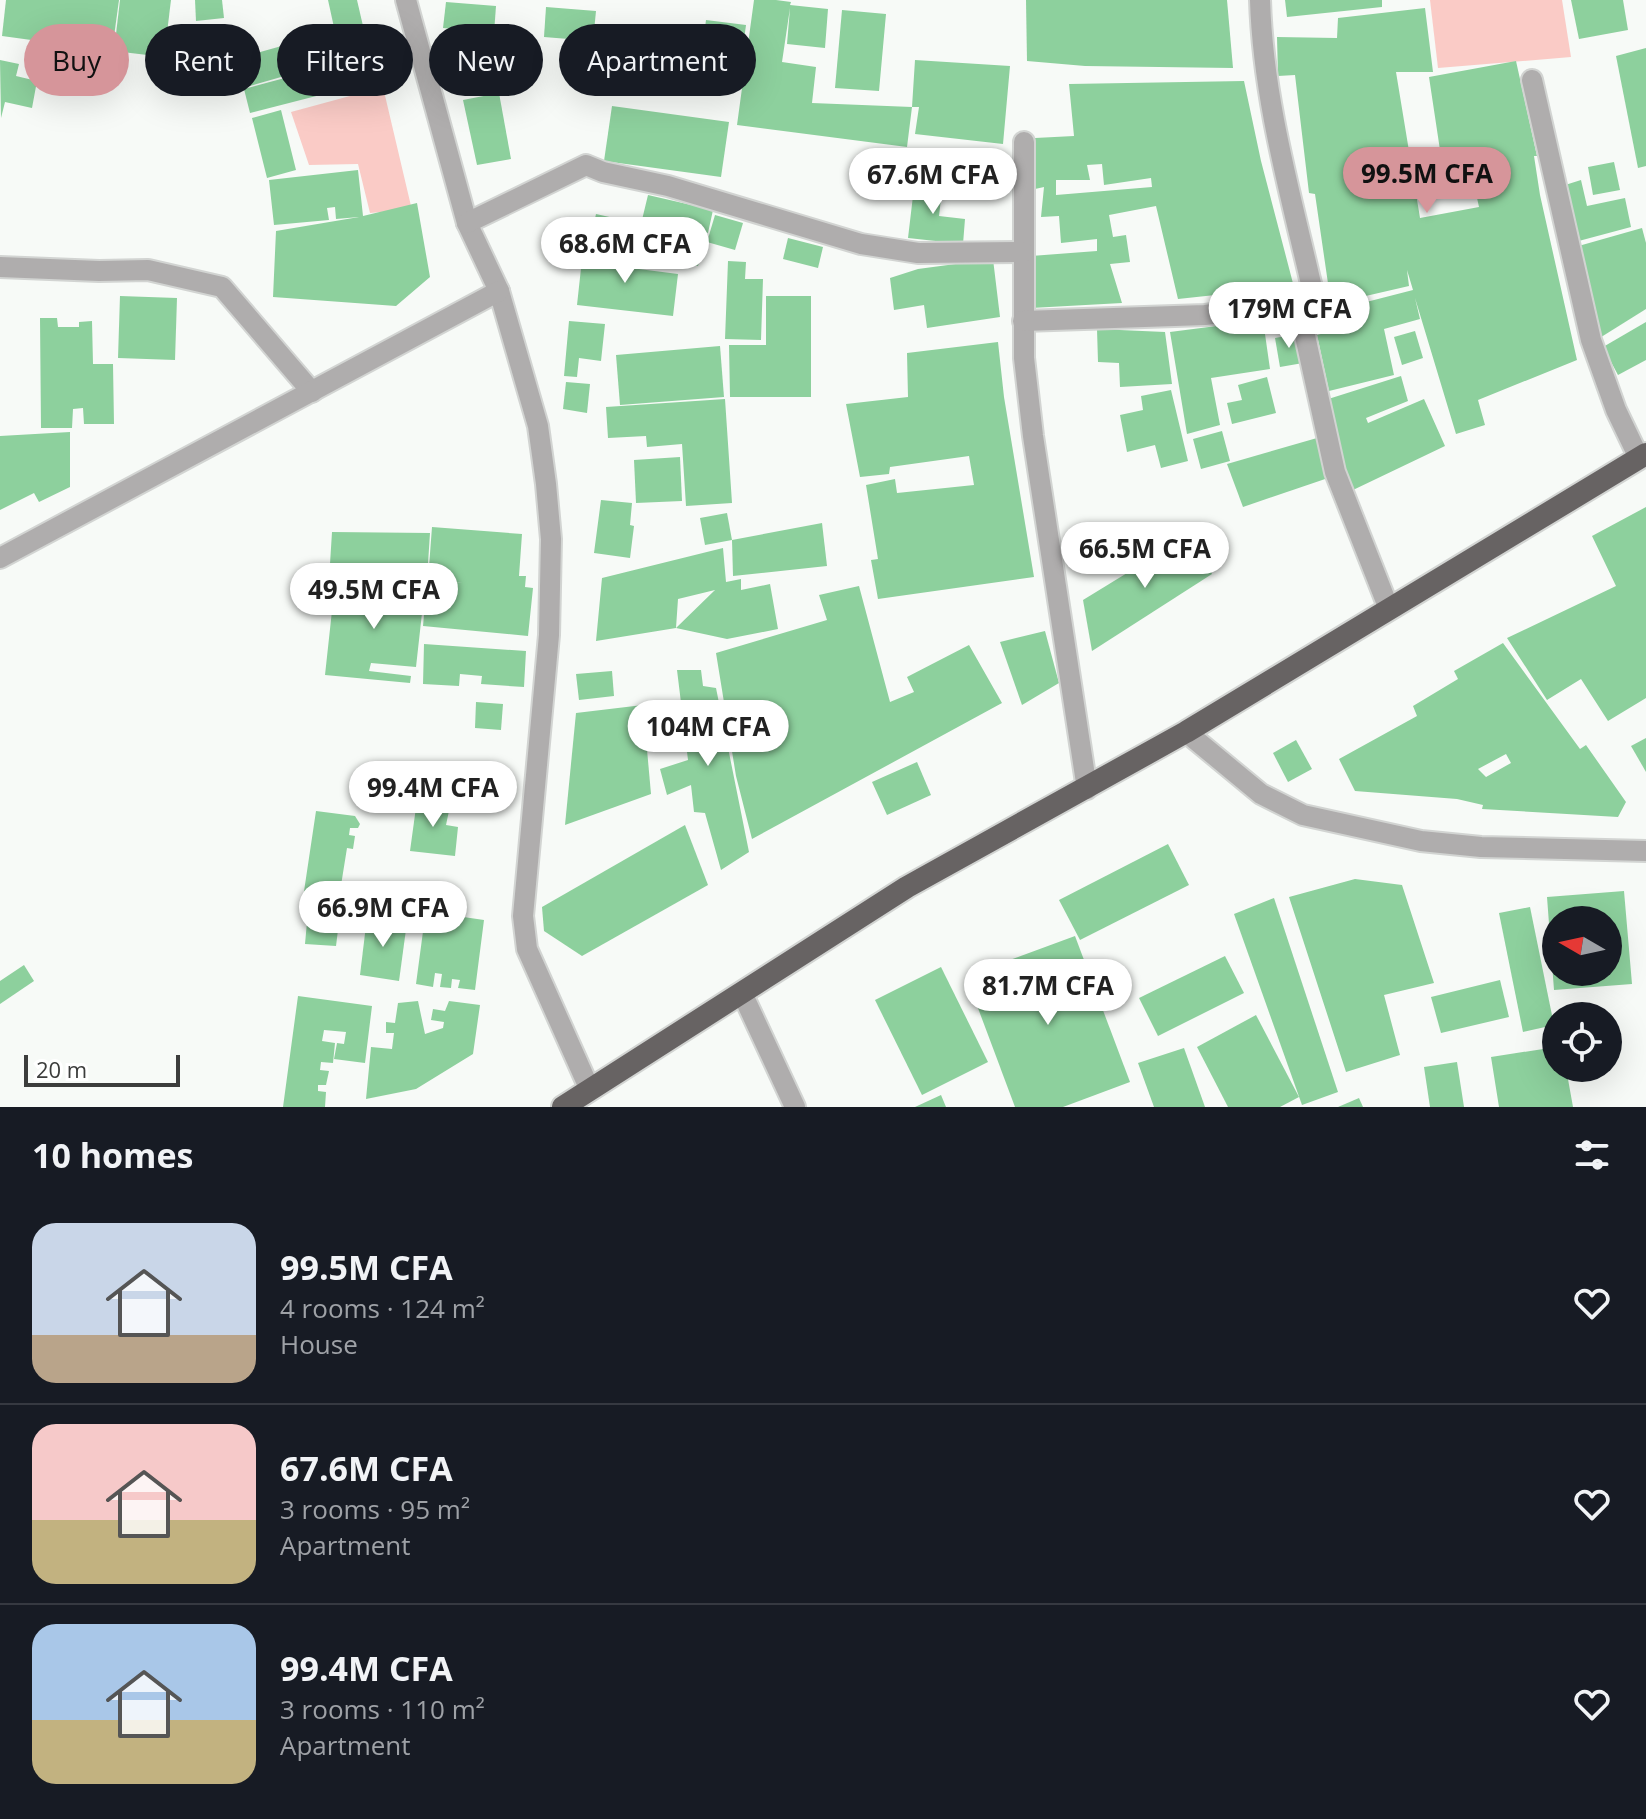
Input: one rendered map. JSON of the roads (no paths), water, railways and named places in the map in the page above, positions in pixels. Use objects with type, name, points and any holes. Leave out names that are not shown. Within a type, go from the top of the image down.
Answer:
[{"type":"highway","points":[[563,1107],[907,887],[1186,732],[1643,456]]},
{"type":"street","points":[[406,0],[467,223],[499,291],[538,426],[551,539],[549,635],[523,916],[527,949],[590,1090]]},
{"type":"street","points":[[1023,321],[1205,315],[1315,301],[1278,136],[1261,26],[1260,0]]},
{"type":"street","points":[[1532,80],[1591,340],[1616,410],[1643,456]]},
{"type":"street","points":[[1024,142],[1024,358],[1087,789]]},
{"type":"street","points":[[467,223],[586,165],[603,172],[668,186],[861,244],[918,253],[1023,252]]},
{"type":"street","points":[[0,267],[148,270],[222,287],[312,392]]},
{"type":"street","points":[[0,558],[499,291]]},
{"type":"street","points":[[1298,304],[1335,472],[1389,609]]},
{"type":"street","points":[[1186,732],[1261,794],[1303,815],[1436,842],[1481,847],[1646,851]]},
{"type":"street","points":[[742,993],[795,1107]]}]
